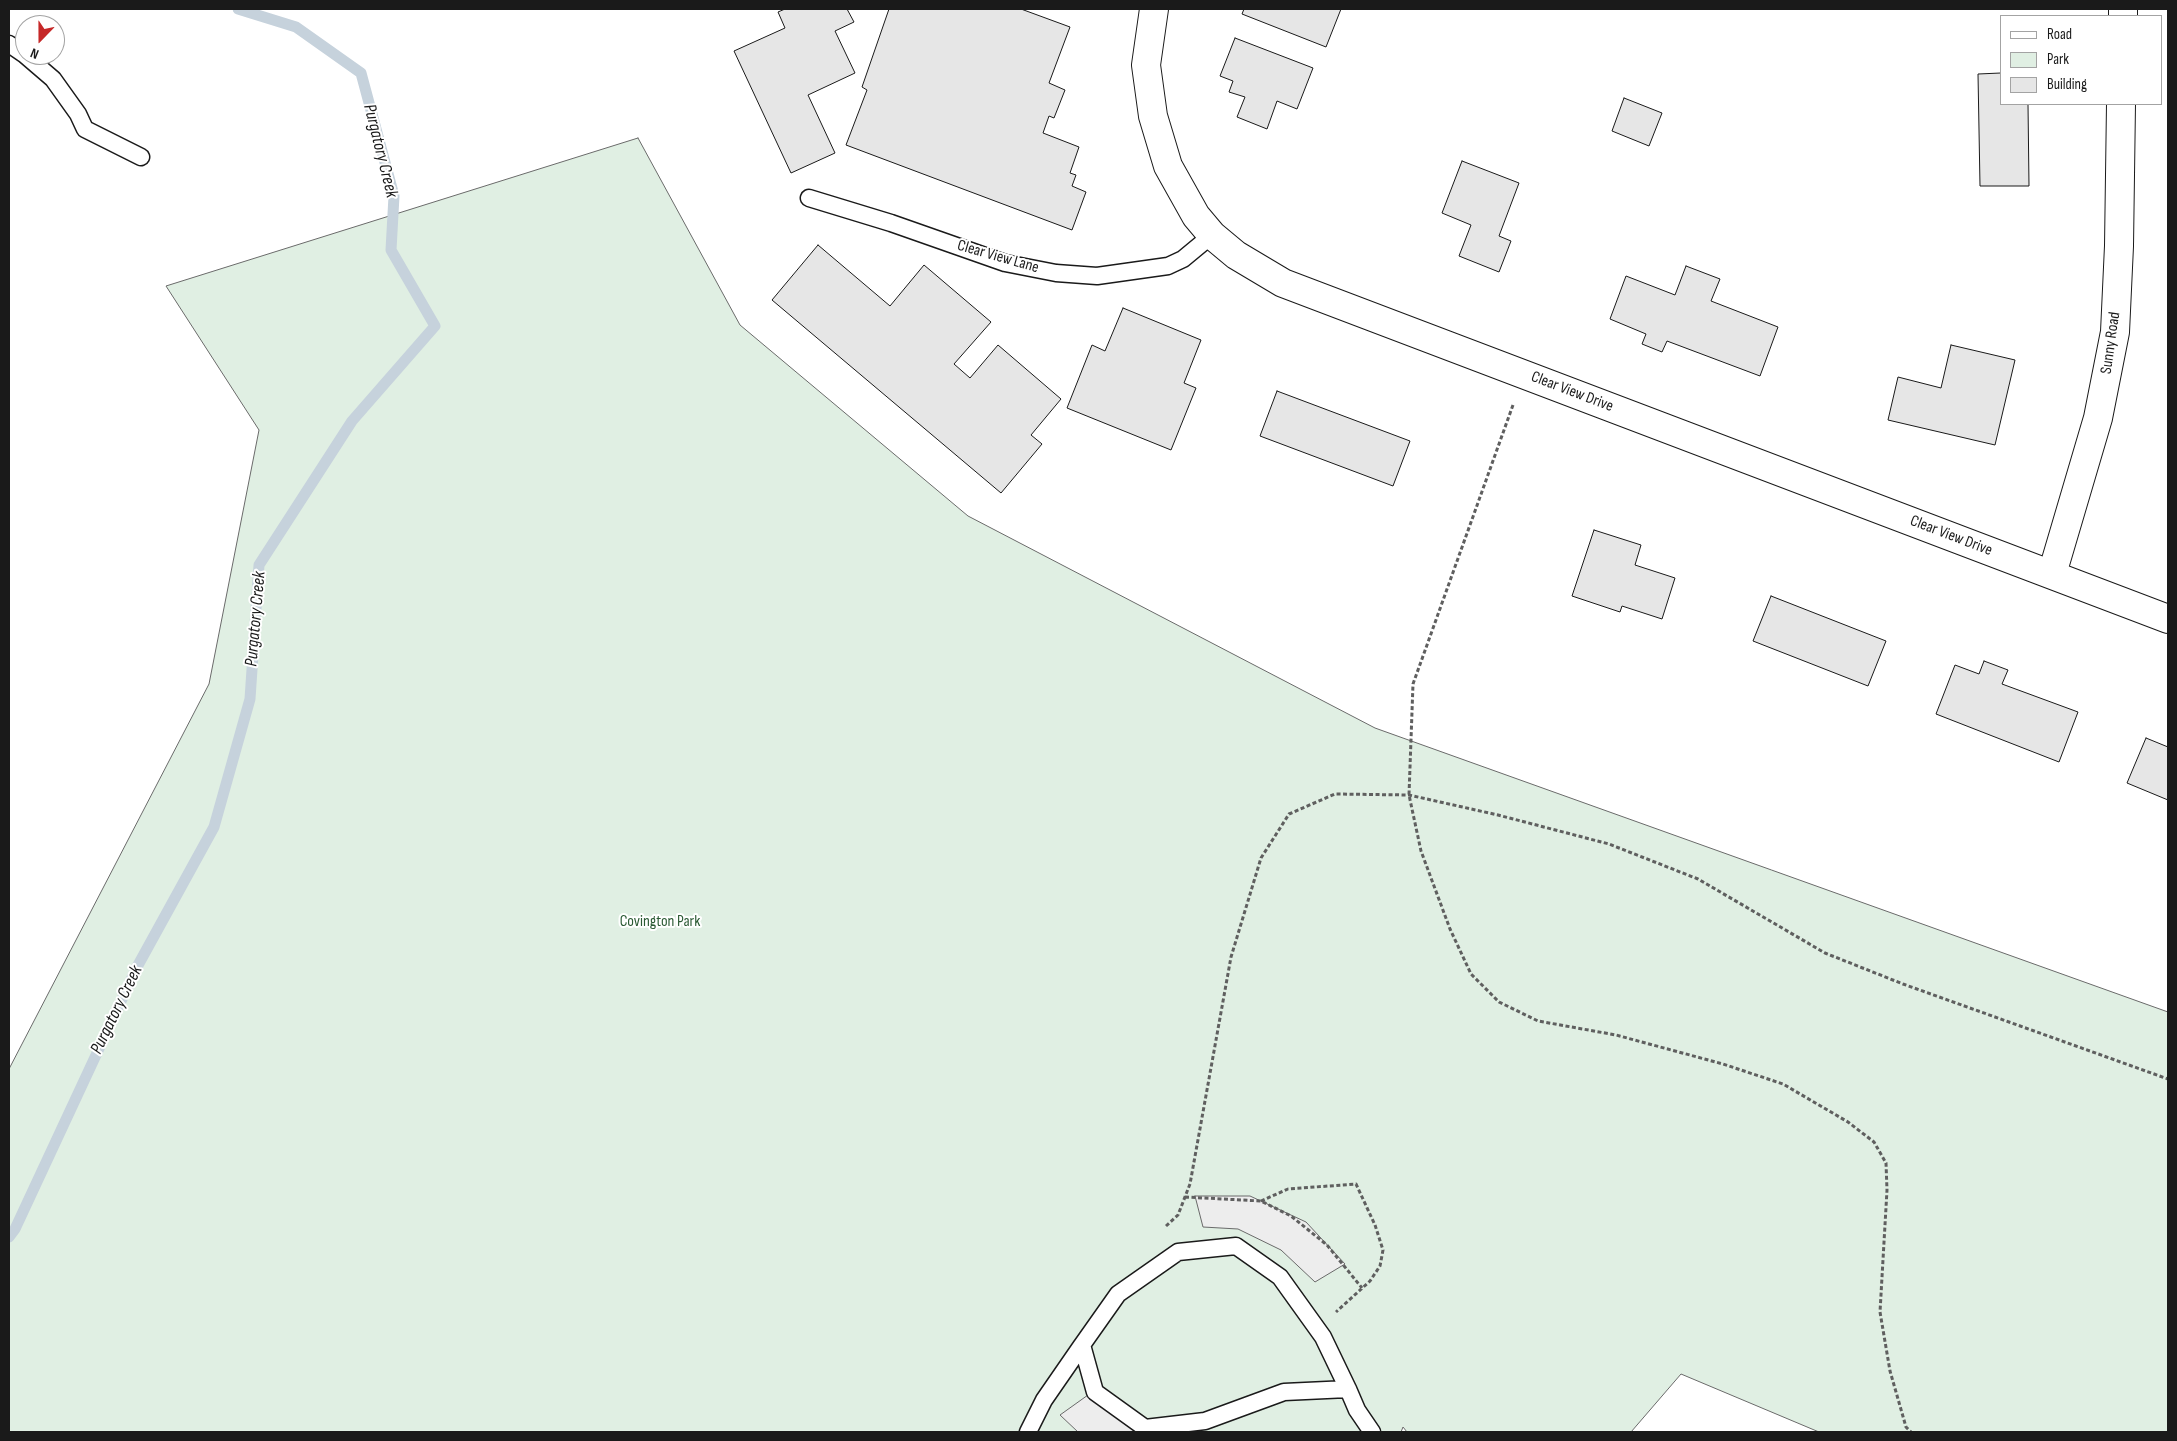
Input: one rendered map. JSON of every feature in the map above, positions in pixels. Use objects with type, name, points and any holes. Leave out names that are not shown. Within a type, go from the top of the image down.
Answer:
[{"type":"street","name":"Clear View Drive","points":[[1154,9],[1146,65],[1153,116],[1168,166],[1196,216],[1212,235],[1236,255],[1283,283],[2168,619]]},
{"type":"street","name":"Sunny Road","points":[[2052,574],[2098,418],[2115,332],[2119,246],[2121,105]]},
{"type":"lane","points":[[37,65],[53,79],[78,114],[85,129],[141,157]]},
{"type":"lane","name":"Clear View Lane","points":[[809,198],[891,223],[1005,263],[1056,273],[1097,276],[1168,266],[1183,259],[1212,235]]},
{"type":"lane","points":[[1028,1432],[1044,1400],[1118,1294],[1178,1252],[1236,1246],[1280,1278],[1318,1330],[1357,1410],[1372,1432]]},
{"type":"lane","points":[[1082,1345],[1095,1392],[1145,1428],[1206,1421],[1284,1392],[1348,1389]]},
{"type":"path","points":[[1524,374],[1413,684],[1409,795],[1421,851],[1450,929],[1471,974],[1499,1002],[1538,1020],[1616,1035],[1723,1064],[1783,1084],[1848,1122],[1874,1142],[1886,1163],[1888,1190],[1880,1312],[1890,1371],[1906,1426],[1911,1432]]},
{"type":"path","points":[[1159,1232],[1178,1215],[1192,1174],[1230,958],[1261,858],[1289,814],[1335,794],[1409,795],[1498,815],[1609,844],[1698,879],[1825,953],[1903,984],[2168,1078]]},
{"type":"path","points":[[1261,1201],[1288,1189],[1356,1184],[1375,1225],[1383,1250],[1380,1266],[1370,1281],[1318,1330]]},
{"type":"path","points":[[1185,1196],[1261,1201],[1291,1216],[1327,1245],[1362,1288]]},
{"type":"green space","name":"Covington Park","points":[[638,138],[740,325],[968,516],[1375,728],[2168,1012],[2168,1432],[1819,1432],[1681,1374],[1631,1432],[1407,1432],[1403,1427],[1401,1432],[9,1432],[9,1069],[209,684],[259,430],[166,286]]},
{"type":"shaded area","points":[[1195,1196],[1250,1196],[1306,1222],[1345,1264],[1315,1282],[1281,1250],[1238,1229],[1203,1227]]},
{"type":"shaded area","points":[[1088,1395],[1125,1424],[1146,1432],[1078,1432],[1060,1415]]},
{"type":"building","points":[[785,9],[847,9],[854,22],[835,31],[855,73],[808,95],[835,153],[791,173],[734,51],[785,28],[778,12]]},
{"type":"building","points":[[889,9],[1021,9],[1070,27],[1049,83],[1065,90],[1054,118],[1049,116],[1043,133],[1079,147],[1070,173],[1076,175],[1072,186],[1086,192],[1072,230],[846,145],[867,90],[862,87]]},
{"type":"building","points":[[1244,9],[1341,9],[1326,47],[1242,14]]},
{"type":"building","points":[[1235,38],[1313,68],[1297,109],[1277,101],[1267,129],[1237,117],[1245,97],[1229,92],[1233,81],[1220,76]]},
{"type":"building","points":[[2000,73],[2000,105],[2028,105],[2029,186],[1980,186],[1978,74]]},
{"type":"building","points":[[1624,98],[1662,113],[1649,146],[1612,131]]},
{"type":"building","points":[[1462,161],[1519,183],[1499,236],[1511,241],[1499,272],[1459,256],[1471,225],[1442,213]]},
{"type":"building","points":[[818,245],[890,306],[924,265],[991,322],[954,364],[970,378],[998,345],[1061,399],[1031,435],[1042,444],[1001,493],[772,300]]},
{"type":"building","points":[[1686,266],[1720,279],[1711,301],[1778,327],[1760,376],[1667,341],[1662,352],[1642,344],[1646,334],[1610,319],[1626,276],[1675,295]]},
{"type":"building","points":[[1123,308],[1201,340],[1184,383],[1196,388],[1171,450],[1067,408],[1092,345],[1105,351]]},
{"type":"building","points":[[1951,345],[2015,360],[1995,445],[1888,420],[1898,377],[1941,388]]},
{"type":"building","points":[[1277,391],[1410,441],[1393,486],[1260,436]]},
{"type":"building","points":[[1594,530],[1641,545],[1635,565],[1675,578],[1662,619],[1622,606],[1620,612],[1572,596]]},
{"type":"building","points":[[1771,596],[1886,641],[1868,686],[1753,641]]},
{"type":"building","points":[[1984,661],[2008,670],[2002,684],[2078,712],[2059,762],[1936,714],[1955,665],[1979,674]]},
{"type":"building","points":[[2146,738],[2168,747],[2168,800],[2127,783]]},
{"type":"waterway","name":"Purgatory Creek","points":[[9,1237],[15,1229],[137,967],[214,827],[250,699],[259,565],[352,421],[435,326],[391,250],[394,196],[361,73],[296,27],[238,9]]}]
